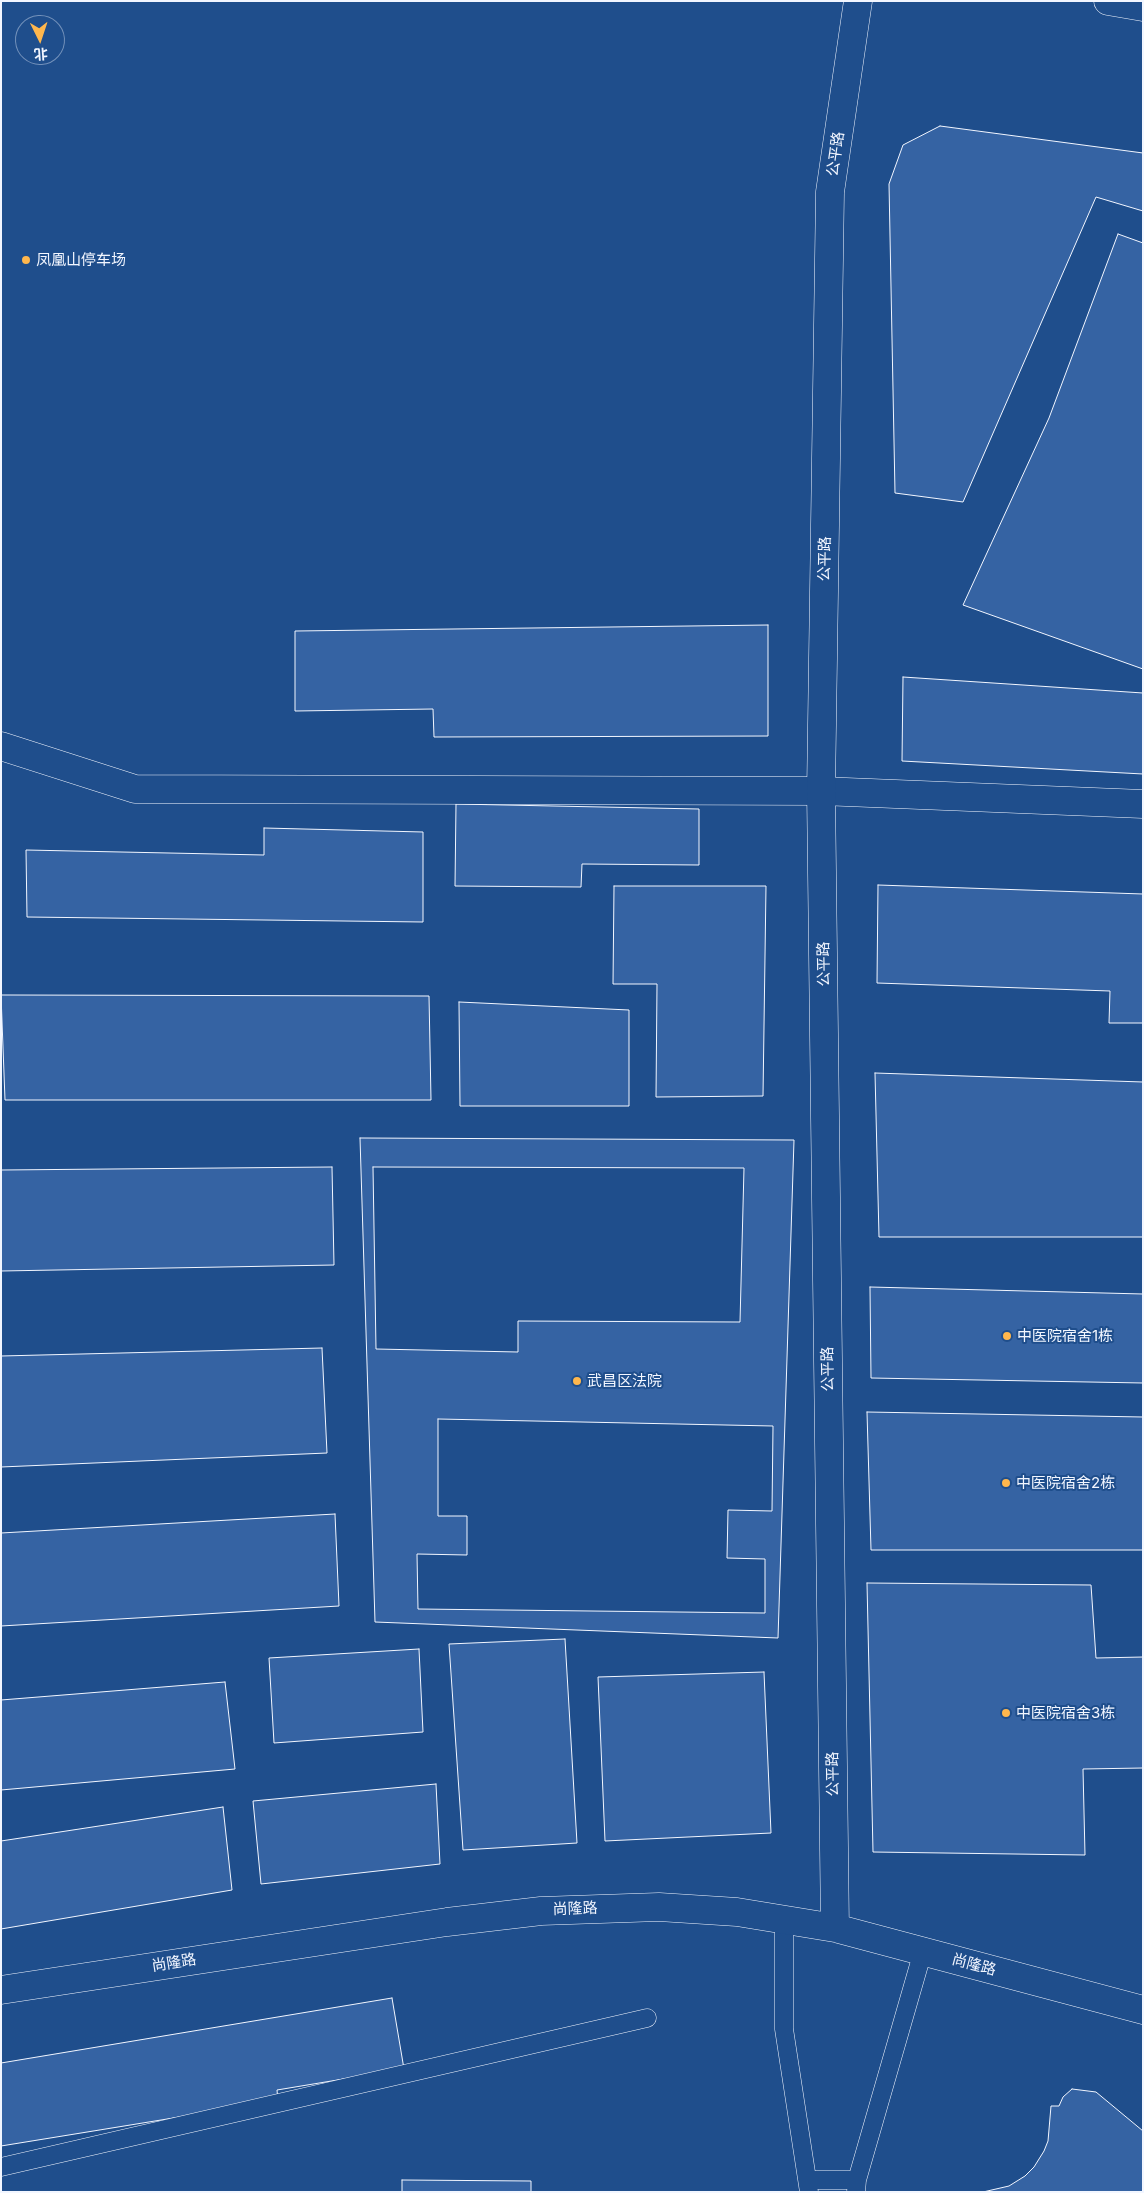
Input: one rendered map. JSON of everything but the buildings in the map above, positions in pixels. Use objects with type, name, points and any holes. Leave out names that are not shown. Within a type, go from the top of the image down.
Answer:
[{"type":"street","name":"公平路","points":[[835,1928],[822,791],[830,192],[858,1]]},
{"type":"street","points":[[1108,1],[1143,7]]},
{"type":"street","points":[[1,746],[136,788],[822,791],[1143,804]]},
{"type":"street","name":"尚隆路","points":[[1,1990],[447,1922],[541,1911],[658,1907],[691,1908],[784,1918],[835,1928],[1143,2010]]},
{"type":"lane","points":[[784,1918],[784,2029],[786,2053],[808,2186],[857,2186],[922,1952]]},
{"type":"lane","points":[[1,2167],[647,2018]]},
{"type":"place","name":"凤凰山停车场","points":[[26,260]]},
{"type":"place","name":"中医院宿舍1栋","points":[[1007,1336]]},
{"type":"place","name":"武昌区法院","points":[[577,1381]]},
{"type":"place","name":"中医院宿舍2栋","points":[[1006,1483]]},
{"type":"place","name":"中医院宿舍3栋","points":[[1006,1713]]}]
